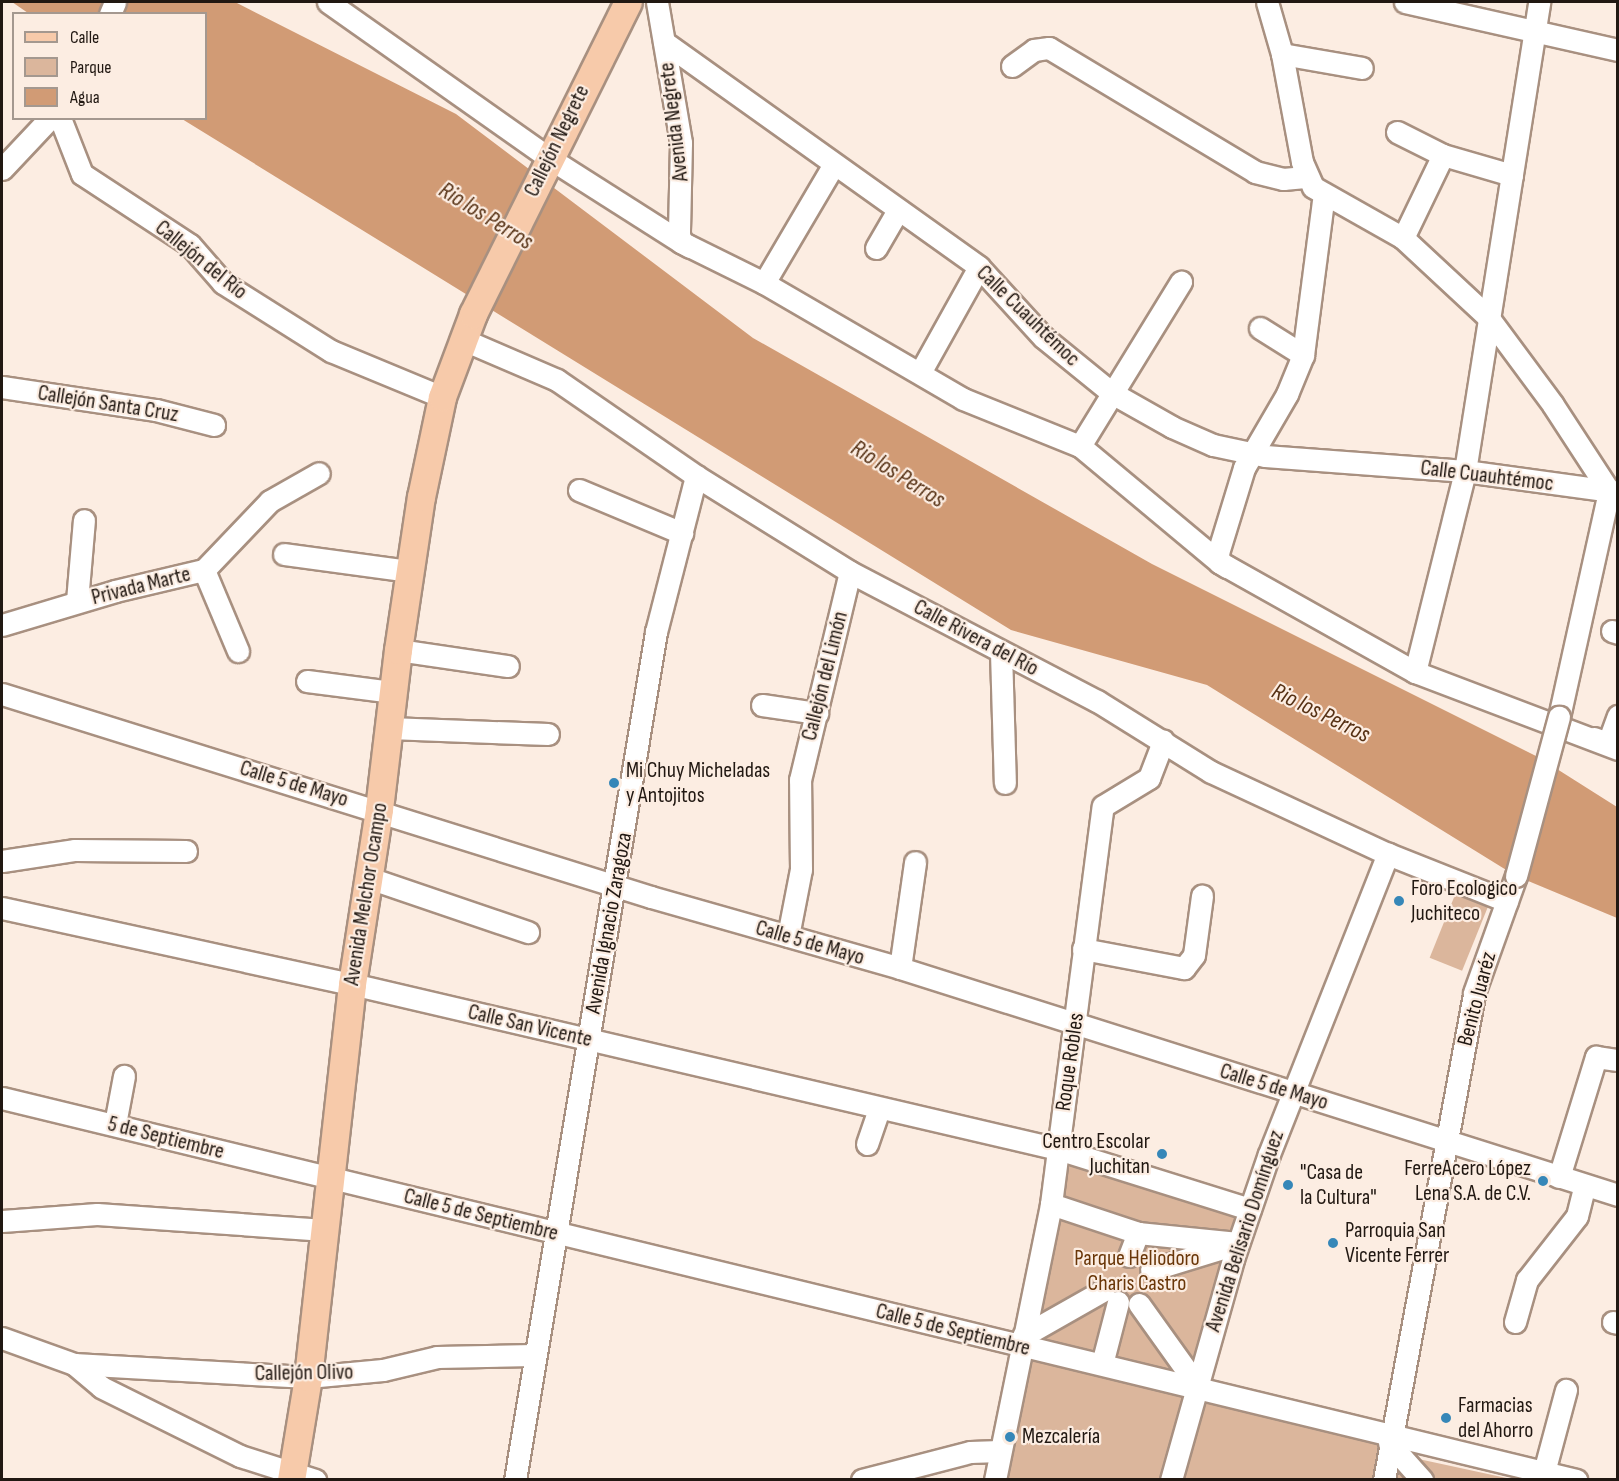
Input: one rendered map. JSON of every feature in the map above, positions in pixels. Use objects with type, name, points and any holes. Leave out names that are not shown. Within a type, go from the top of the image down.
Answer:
[{"type":"main road","name":"Callejón Negrete","points":[[472,314],[628,2]]},
{"type":"main road","name":"Avenida Melchor Ocampo","points":[[299,1477],[352,984],[379,809],[409,571],[442,397],[472,314]]},
{"type":"street","points":[[328,2],[549,158],[681,243],[764,283],[921,371],[963,399],[1080,446],[1219,562],[1415,672],[1613,746],[1617,717]]},
{"type":"street","name":"Avenida Negrete","points":[[657,2],[681,143],[681,243]]},
{"type":"street","points":[[1267,2],[1282,54],[1308,177],[1324,194],[1403,238],[1488,317],[1613,492]]},
{"type":"street","points":[[1405,2],[1617,50]]},
{"type":"street","points":[[1415,672],[1465,471],[1539,2]]},
{"type":"street","name":"Calle Cuauhtémoc","points":[[664,42],[979,267],[1043,337],[1112,393],[1172,428],[1213,445],[1251,452],[1465,471],[1613,492]]},
{"type":"street","points":[[1012,66],[1034,50],[1049,48],[1255,172],[1283,180],[1308,177]]},
{"type":"street","points":[[1282,54],[1362,68]]},
{"type":"street","points":[[2,169],[48,120]]},
{"type":"street","name":"Callejón del Río","points":[[61,120],[82,174],[190,245],[223,283],[331,351],[442,397]]},
{"type":"street","points":[[1397,132],[1443,155],[1512,175]]},
{"type":"street","points":[[1403,238],[1443,155]]},
{"type":"street","points":[[764,283],[834,164]]},
{"type":"street","points":[[1219,562],[1218,553],[1251,452],[1287,394],[1303,355],[1324,194]]},
{"type":"street","points":[[876,248],[898,210]]},
{"type":"street","points":[[921,371],[979,267]]},
{"type":"street","points":[[1080,446],[1181,282]]},
{"type":"street","points":[[1260,328],[1303,355]]},
{"type":"street","name":"Calle Rivera del Río","points":[[464,340],[557,380],[696,476],[850,572],[1096,700],[1211,772],[1388,854],[1507,901]]},
{"type":"street","name":"Callejón Santa Cruz","points":[[2,387],[174,413],[214,425]]},
{"type":"street","name":"Privada Marte","points":[[2,625],[77,602],[204,570],[270,501],[319,473]]},
{"type":"street","name":"Avenida Ignacio Zaragoza","points":[[515,1479],[533,1354],[589,1040],[656,632],[696,476]]},
{"type":"street","points":[[579,490],[681,533]]},
{"type":"street","name":"Benito Juaréz","points":[[1384,1479],[1474,993],[1516,876],[1559,717],[1613,492]]},
{"type":"street","points":[[77,602],[84,520]]},
{"type":"street","points":[[284,554],[409,571]]},
{"type":"street","points":[[204,570],[238,651]]},
{"type":"street","name":"Callejón del Limón","points":[[788,936],[801,869],[800,780],[850,572]]},
{"type":"street","points":[[398,651],[508,666]]},
{"type":"street","points":[[1001,652],[1005,783]]},
{"type":"street","points":[[307,681],[393,692]]},
{"type":"street","name":"Calle 5 de Mayo","points":[[2,694],[379,809],[615,885],[900,968],[1076,1026],[1617,1195]]},
{"type":"street","points":[[762,705],[817,713]]},
{"type":"street","points":[[389,728],[548,734]]},
{"type":"street","name":"Roque Robles","points":[[995,1479],[1051,1204],[1103,806],[1149,778],[1163,741]]},
{"type":"street","points":[[2,861],[75,850],[186,851]]},
{"type":"street","name":"Avenida Belisario Domínguez","points":[[1171,1479],[1238,1243],[1292,1092],[1388,854]]},
{"type":"street","points":[[900,968],[915,862]]},
{"type":"street","points":[[369,878],[528,932]]},
{"type":"street","points":[[1083,949],[1184,968],[1194,955],[1202,896]]},
{"type":"street","name":"Calle San Vicente","points":[[2,908],[352,984],[1058,1149],[1250,1209]]},
{"type":"street","points":[[1559,1177],[1596,1057],[1617,1060]]},
{"type":"street","points":[[115,1124],[124,1076]]},
{"type":"street","name":"5 de Septiembre","points":[[2,1098],[331,1178]]},
{"type":"street","points":[[867,1144],[879,1108]]},
{"type":"street","name":"Calle 5 de Septiembre","points":[[331,1178],[554,1234],[1022,1342],[1102,1364],[1197,1385],[1518,1473],[1544,1472],[1576,1479]]},
{"type":"street","points":[[1515,1322],[1527,1280],[1577,1216],[1585,1185]]},
{"type":"street","points":[[1051,1204],[1138,1233],[1238,1243]]},
{"type":"street","points":[[2,1221],[97,1214],[324,1230]]},
{"type":"street","points":[[1129,1256],[1138,1233]]},
{"type":"street","points":[[1151,1270],[1238,1243]]},
{"type":"street","points":[[1022,1342],[1120,1299]]},
{"type":"street","points":[[1120,1299],[1197,1385]]},
{"type":"street","points":[[1102,1364],[1120,1299]]},
{"type":"street","points":[[2,1338],[74,1364],[101,1387],[240,1456],[299,1477]]},
{"type":"street","name":"Callejón Olivo","points":[[74,1364],[308,1377],[383,1370],[437,1357],[533,1354]]},
{"type":"street","points":[[1544,1472],[1566,1390]]},
{"type":"street","points":[[1390,1439],[1422,1479]]},
{"type":"street","points":[[862,1479],[970,1452],[1000,1451]]},
{"type":"green space","points":[[1457,890],[1489,903],[1462,971],[1430,958]]},
{"type":"green space","name":"Parque Heliodoro Charis Castro","points":[[1070,1163],[1248,1209],[1196,1384],[1391,1434],[1384,1479],[995,1480],[1034,1341]]},
{"type":"green space","points":[[1400,1455],[1511,1479],[1396,1480]]},
{"type":"water","name":"Rio los Perros","points":[[12,2],[235,2],[456,114],[753,338],[1152,564],[1538,757],[1617,807],[1617,918],[1516,876],[1207,685],[1011,630],[184,120],[207,120],[207,12],[27,12]]},
{"type":"place","name":"Mi Chuy Micheladas y Antojitos","points":[[614,783]]},
{"type":"place","name":"Foro Ecologico Juchiteco","points":[[1399,901]]},
{"type":"place","name":"Centro Escolar Juchitan","points":[[1162,1154]]},
{"type":"place","name":"FerreAcero López Lena S.A. de C.V.","points":[[1543,1181]]},
{"type":"place","name":"\"Casa de la Cultura\"","points":[[1288,1185]]},
{"type":"place","name":"Parroquia San Vicente Ferrer","points":[[1333,1243]]},
{"type":"place","name":"Farmacias del Ahorro","points":[[1446,1418]]},
{"type":"place","name":"Mezcalería","points":[[1010,1437]]}]
